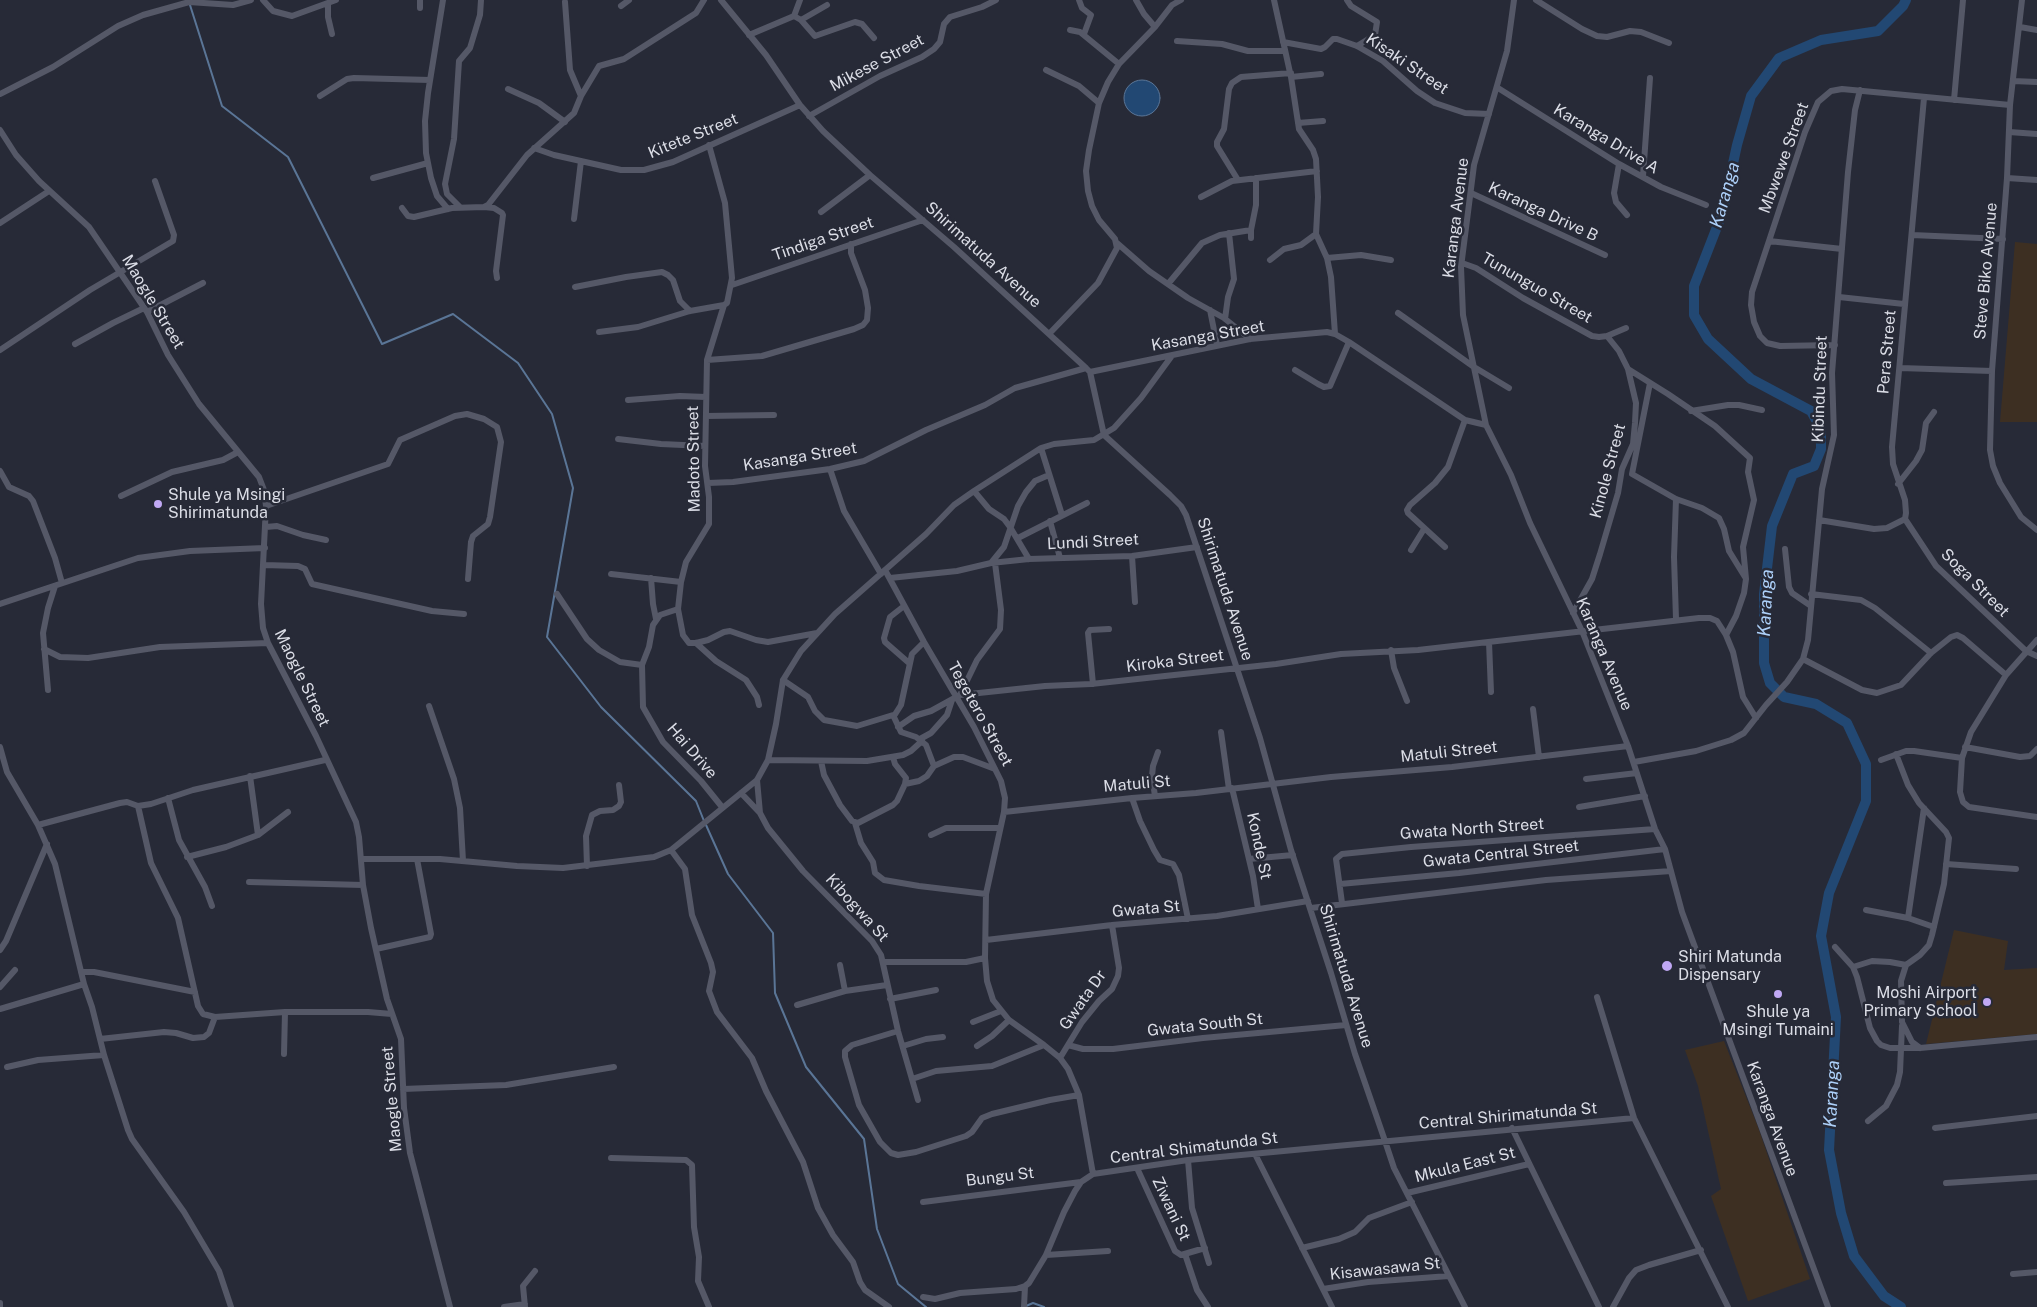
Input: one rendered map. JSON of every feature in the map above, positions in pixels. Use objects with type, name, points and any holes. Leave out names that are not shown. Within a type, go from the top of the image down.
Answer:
[{"type":"street","points":[[0,94],[53,67],[118,26],[143,14],[189,2],[233,5],[251,0]]},
{"type":"street","points":[[263,0],[266,6],[273,11],[287,16],[299,14],[336,0]]},
{"type":"street","points":[[420,0],[420,8]]},
{"type":"street","points":[[443,0],[425,116],[428,163],[437,196],[448,209]]},
{"type":"street","points":[[460,207],[447,194],[445,184],[454,139],[459,61],[470,48],[480,14],[481,0]]},
{"type":"street","points":[[621,6],[629,0]]},
{"type":"street","points":[[484,207],[493,201],[534,148],[574,113],[581,96],[599,66],[624,59],[696,13],[704,0]]},
{"type":"street","name":"Shirimatuda Avenue","points":[[721,0],[766,55],[809,116],[870,175],[923,220],[1088,370]]},
{"type":"street","points":[[749,35],[794,16],[800,0]]},
{"type":"street","name":"Mikese Street","points":[[809,116],[880,76],[922,57],[934,49],[940,42],[944,24],[950,17],[982,7],[996,0]]},
{"type":"street","points":[[1079,0],[1082,8],[1091,15],[1084,34]]},
{"type":"street","points":[[1136,0],[1144,14],[1155,27]]},
{"type":"street","points":[[1181,0],[1172,6],[1155,27],[1119,64],[1108,82],[1099,103],[1088,150],[1086,172],[1088,192],[1099,220],[1116,239],[1117,243],[1149,271],[1225,319],[1250,339]]},
{"type":"street","points":[[1274,0],[1291,75],[1299,129],[1313,150],[1317,172],[1316,234],[1327,258],[1331,277],[1335,334]]},
{"type":"street","points":[[1347,0],[1351,6],[1377,22],[1375,35],[1357,46]]},
{"type":"street","name":"Karanga Avenue","points":[[1514,0],[1507,51],[1498,88],[1474,165],[1462,263],[1462,307],[1486,425],[1511,476],[1530,523],[1582,631],[1628,746],[1656,829],[1665,849],[1682,912],[1828,1307]]},
{"type":"street","points":[[1536,0],[1582,29],[1597,36],[1607,37],[1630,31],[1642,32],[1668,43]]},
{"type":"street","points":[[1954,100],[1963,0]]},
{"type":"street","name":"Steve Biko Avenue","points":[[2022,0],[2010,105],[2007,178],[1989,432],[1993,466],[2000,483],[2021,516],[2037,530]]},
{"type":"street","points":[[327,2],[332,34]]},
{"type":"street","points":[[565,2],[570,70],[581,96]]},
{"type":"street","points":[[801,20],[826,5]]},
{"type":"street","points":[[794,16],[801,20],[815,36],[855,22],[862,24],[874,38]]},
{"type":"street","points":[[2020,27],[2037,30]]},
{"type":"street","points":[[1070,30],[1084,34],[1119,64]]},
{"type":"street","name":"Kisaki Street","points":[[1282,42],[1321,49],[1333,39],[1337,39],[1357,46],[1383,61],[1425,98],[1455,111],[1490,114]]},
{"type":"street","points":[[1178,41],[1222,44],[1248,51],[1285,51]]},
{"type":"street","points":[[1046,70],[1079,86],[1099,103]]},
{"type":"street","points":[[1238,180],[1216,146],[1216,142],[1224,130],[1229,89],[1232,83],[1241,78],[1321,74]]},
{"type":"street","points":[[1643,176],[1650,78]]},
{"type":"street","points":[[320,96],[346,79],[430,80]]},
{"type":"street","points":[[2014,80],[2037,82]]},
{"type":"street","name":"Karanga Drive A","points":[[1498,88],[1619,164],[1661,187],[1706,204]]},
{"type":"street","name":"Mbwewe Street","points":[[1835,346],[1780,346],[1767,343],[1760,336],[1754,322],[1751,305],[1752,292],[1805,132],[1818,102],[1831,91],[1842,89],[2010,105]]},
{"type":"street","points":[[508,90],[539,103],[565,122]]},
{"type":"street","name":"Kibindu Street","points":[[1756,718],[1787,682],[1803,659],[1808,640],[1822,489],[1834,435],[1832,373],[1848,172],[1855,110],[1860,90]]},
{"type":"street","name":"Pera Street","points":[[1905,519],[1905,500],[1898,484],[1892,447],[1924,98]]},
{"type":"street","name":"Kitete Street","points":[[534,148],[554,155],[621,170],[644,170],[673,162],[800,105]]},
{"type":"street","points":[[1298,122],[1324,121]]},
{"type":"street","name":"Maogle Street","points":[[0,130],[16,155],[49,191],[82,219],[145,310],[187,387],[258,477],[264,490],[266,527],[261,617],[268,643],[312,729],[325,760],[356,822],[362,859],[363,885],[376,949],[392,1014],[401,1039],[403,1089],[414,1173],[450,1307]]},
{"type":"street","points":[[2009,132],[2037,134]]},
{"type":"street","points":[[599,332],[638,327],[690,312],[724,306],[729,299],[732,285],[723,190],[709,145]]},
{"type":"street","points":[[574,219],[581,161]]},
{"type":"street","points":[[373,178],[428,163]]},
{"type":"street","points":[[1619,164],[1614,192],[1616,202],[1626,215]]},
{"type":"street","points":[[1201,197],[1232,181],[1317,172]]},
{"type":"street","points":[[821,212],[870,175]]},
{"type":"street","points":[[1252,238],[1251,230],[1256,206],[1256,178]]},
{"type":"street","points":[[2007,178],[2037,180]]},
{"type":"street","points":[[0,350],[90,290],[173,241],[174,238],[155,181]]},
{"type":"street","points":[[0,223],[49,191]]},
{"type":"street","name":"Karanga Drive B","points":[[1471,193],[1604,256]]},
{"type":"street","points":[[402,208],[408,216],[414,217],[460,207],[494,208],[502,212],[496,271],[497,278]]},
{"type":"street","name":"Tindiga Street","points":[[732,285],[923,220]]},
{"type":"street","points":[[1168,284],[1202,244],[1212,238],[1229,233],[1251,230]]},
{"type":"street","points":[[1225,319],[1228,297],[1234,280],[1229,233]]},
{"type":"street","points":[[1270,260],[1284,249],[1302,245],[1316,234]]},
{"type":"street","points":[[1912,235],[2003,239]]},
{"type":"street","points":[[1769,241],[1842,249]]},
{"type":"street","points":[[1049,334],[1098,283],[1117,248],[1117,243]]},
{"type":"street","points":[[707,360],[762,356],[863,325],[867,320],[868,308],[865,290],[851,253],[851,244]]},
{"type":"street","points":[[1327,258],[1361,256],[1391,260]]},
{"type":"street","name":"Tununguo Street","points":[[1462,263],[1476,268],[1524,298],[1592,336],[1608,336],[1626,328]]},
{"type":"street","points":[[575,287],[635,275],[662,272],[668,274],[680,301],[690,312]]},
{"type":"street","points":[[75,344],[112,323],[203,283]]},
{"type":"street","points":[[1839,297],[1904,304]]},
{"type":"street","name":"Madoto Street","points":[[696,643],[690,643],[682,635],[678,609],[681,582],[686,562],[708,524],[708,483],[705,446],[707,360],[724,306]]},
{"type":"street","points":[[1210,310],[1217,345]]},
{"type":"street","points":[[1398,313],[1474,367],[1509,388]]},
{"type":"street","name":"Kasanga Street","points":[[708,483],[733,482],[830,469],[864,461],[926,430],[985,405],[1015,388],[1088,370],[1170,356],[1217,345],[1250,339],[1300,336],[1316,332],[1335,334],[1465,420],[1486,425]]},
{"type":"street","name":"Kinole Street","points":[[1573,613],[1592,579],[1618,494],[1622,469],[1633,444],[1636,403],[1628,369],[1608,336]]},
{"type":"street","points":[[1294,370],[1324,387],[1330,386],[1349,342]]},
{"type":"street","points":[[362,859],[417,858],[538,868],[587,866],[654,857],[671,850],[757,780],[768,760],[783,680],[797,657],[816,633],[841,608],[940,521],[954,505],[974,491],[1040,448],[1054,444],[1094,440],[1114,428],[1136,405],[1170,356]]},
{"type":"street","points":[[1900,368],[1992,371]]},
{"type":"street","points":[[1628,369],[1715,426],[1750,458],[1748,472],[1754,500],[1743,547],[1746,579],[1744,593],[1736,616],[1726,635],[1733,652],[1743,697],[1756,718],[1744,733],[1731,740],[1696,751],[1634,762]]},
{"type":"street","points":[[1088,370],[1104,435]]},
{"type":"street","points":[[1650,383],[1632,474],[1676,499],[1702,508],[1719,518],[1724,529],[1729,551],[1746,579]]},
{"type":"street","points":[[628,400],[706,396]]},
{"type":"street","points":[[1691,411],[1728,404],[1762,410]]},
{"type":"street","points":[[1898,484],[1922,450],[1926,423],[1934,412]]},
{"type":"street","points":[[266,506],[388,464],[400,440],[454,416],[467,414],[484,419],[497,426],[501,442],[490,517],[488,524],[474,536],[471,542],[468,579]]},
{"type":"street","points":[[706,416],[774,414]]},
{"type":"street","points":[[1445,547],[1407,510],[1410,504],[1435,483],[1448,467],[1465,420]]},
{"type":"street","name":"Shirimatuda Avenue","points":[[1104,435],[1181,506],[1186,515],[1260,738],[1293,855],[1310,904],[1346,1025],[1394,1168],[1465,1307]]},
{"type":"street","points":[[618,439],[661,444],[705,446]]},
{"type":"street","points":[[1040,448],[1062,515]]},
{"type":"street","points":[[121,496],[172,472],[223,460],[238,452]]},
{"type":"street","name":"Tegetero Street","points":[[830,469],[844,511],[883,572],[890,578],[924,642],[974,727],[1001,781],[1005,798],[1004,812],[986,894],[984,958],[987,981],[993,1000],[1009,1020],[1060,1058],[1068,1069],[1079,1095],[1093,1174]]},
{"type":"street","points":[[0,471],[9,487],[29,496],[33,501],[55,558],[58,585],[44,622],[44,649],[48,690]]},
{"type":"street","points":[[768,760],[867,761],[892,757],[911,751],[931,733],[948,715],[977,660],[1000,629],[1001,610],[993,563],[1004,547],[1010,527],[1026,492],[1035,481],[1049,475]]},
{"type":"street","points":[[974,491],[989,509],[1004,519],[1018,538],[1029,559]]},
{"type":"street","points":[[1676,499],[1674,557],[1676,619]]},
{"type":"street","points":[[1018,538],[1087,503]]},
{"type":"street","points":[[1819,520],[1874,529],[1888,528],[1905,519]]},
{"type":"street","name":"Soga Street","points":[[1905,519],[1936,566],[2026,651],[2037,656]]},
{"type":"street","points":[[1050,521],[1060,558]]},
{"type":"street","points":[[266,527],[277,526],[303,536],[326,540]]},
{"type":"street","points":[[1411,550],[1424,528]]},
{"type":"street","name":"Lundi Street","points":[[890,578],[965,570],[993,563],[1029,559],[1132,556],[1196,547]]},
{"type":"street","points":[[0,604],[117,564],[165,553],[265,548]]},
{"type":"street","points":[[1785,549],[1789,587],[1792,593],[1810,606]]},
{"type":"street","points":[[1132,556],[1135,602]]},
{"type":"street","points":[[264,565],[298,566],[305,569],[312,584],[432,611],[464,614]]},
{"type":"street","points":[[611,574],[681,582]]},
{"type":"street","points":[[651,578],[652,604],[656,618],[678,609]]},
{"type":"street","points":[[557,594],[587,639],[599,650],[620,662],[642,665]]},
{"type":"street","points":[[1811,594],[1861,600],[1875,608],[1931,654]]},
{"type":"street","points":[[904,606],[890,617],[884,638],[885,642],[909,663]]},
{"type":"street","name":"Hai Drive","points":[[656,618],[650,634],[650,648],[642,665],[641,697],[646,716],[663,742],[722,807]]},
{"type":"street","name":"Kiroka Street","points":[[898,727],[914,716],[931,711],[956,698],[1044,686],[1093,684],[1276,664],[1342,654],[1418,650],[1676,619],[1710,618],[1717,622],[1726,635]]},
{"type":"street","points":[[1093,684],[1088,633],[1094,630],[1109,630]]},
{"type":"street","points":[[696,643],[730,631],[768,642],[816,633]]},
{"type":"street","points":[[1803,659],[1862,690],[1877,693],[1900,685],[1951,636],[1957,635],[2006,675]]},
{"type":"street","points":[[2037,640],[2006,675],[1971,732],[1962,758],[1960,792],[1963,802],[1969,807],[2037,817]]},
{"type":"street","points":[[894,716],[901,705],[909,663],[916,648],[924,642]]},
{"type":"street","points":[[1489,642],[1491,692]]},
{"type":"street","points":[[44,649],[60,657],[88,658],[160,647],[268,643]]},
{"type":"street","points":[[696,643],[716,661],[746,680],[757,697],[759,705]]},
{"type":"street","points":[[1391,650],[1394,668],[1407,701]]},
{"type":"street","points":[[783,680],[808,697],[815,711],[824,720],[857,726],[891,715],[894,716]]},
{"type":"street","points":[[429,706],[454,779],[460,808],[462,862]]},
{"type":"street","points":[[1533,709],[1539,757]]},
{"type":"street","points":[[894,716],[898,727],[906,735],[921,740],[926,745],[934,766]]},
{"type":"street","name":"Konde St","points":[[1222,732],[1231,789],[1249,859],[1258,909]]},
{"type":"street","points":[[0,746],[7,772],[38,825],[55,864],[84,984],[104,1055],[132,1139],[172,1194],[219,1271],[231,1307]]},
{"type":"street","name":"Matuli Street","points":[[1272,784],[1628,746]]},
{"type":"street","points":[[1965,747],[2020,757],[2030,756],[2037,749]]},
{"type":"street","points":[[1881,760],[1896,754],[1914,751],[1962,758]]},
{"type":"street","points":[[1155,796],[1152,776],[1158,752]]},
{"type":"street","points":[[1868,1121],[1886,1106],[1897,1085],[1900,1072],[1902,1022],[1901,982],[1906,966],[1920,955],[1928,945],[1934,927],[1944,884],[1949,838],[1908,785],[1896,754]]},
{"type":"street","points":[[855,823],[861,822],[893,806],[905,784],[906,778],[892,757]]},
{"type":"street","points":[[905,784],[919,781],[927,776],[934,766],[954,757],[963,757],[995,769]]},
{"type":"street","points":[[38,825],[120,803],[132,803],[138,806],[193,790],[325,760]]},
{"type":"street","points":[[821,761],[824,775],[840,806],[855,823],[861,843],[873,862],[875,872],[884,880],[986,894]]},
{"type":"street","points":[[1586,779],[1637,773]]},
{"type":"street","points":[[250,776],[258,834]]},
{"type":"street","name":"Kibogwa St","points":[[757,780],[760,814],[768,828],[803,871],[872,941],[881,955],[898,1031],[918,1100]]},
{"type":"street","name":"Matuli St","points":[[1004,812],[1272,784]]},
{"type":"street","points":[[587,866],[586,836],[592,815],[600,811],[613,810],[619,806],[621,802],[619,785]]},
{"type":"street","points":[[741,793],[760,814]]},
{"type":"street","points":[[1579,807],[1645,796]]},
{"type":"street","points":[[168,798],[179,840],[212,906]]},
{"type":"street","points":[[1132,798],[1140,821],[1160,860],[1175,866],[1179,875],[1188,919]]},
{"type":"street","points":[[138,806],[151,863],[178,918],[198,1006],[203,1014],[215,1017],[286,1012],[368,1012],[392,1014]]},
{"type":"street","points":[[1908,918],[1924,808]]},
{"type":"street","points":[[187,856],[226,847],[258,834],[288,812]]},
{"type":"street","points":[[931,835],[946,828],[1000,828]]},
{"type":"street","name":"Gwata North Street","points":[[1342,903],[1336,858],[1342,854],[1411,847],[1656,829]]},
{"type":"street","points":[[0,950],[6,941],[47,844]]},
{"type":"street","name":"Gwata Central Street","points":[[1340,884],[1459,874],[1665,849]]},
{"type":"street","points":[[671,850],[685,869],[692,915],[711,963],[713,972],[709,991],[717,1012],[752,1058],[766,1091],[803,1162],[815,1202],[834,1236],[853,1262],[864,1290],[889,1307]]},
{"type":"street","points":[[1249,859],[1293,855]]},
{"type":"street","points":[[376,949],[430,937],[417,858]]},
{"type":"street","points":[[1946,864],[2016,869]]},
{"type":"street","name":"Gwata St","points":[[986,940],[1112,925],[1188,919],[1258,909],[1342,903],[1546,880],[1671,871]]},
{"type":"street","points":[[249,882],[363,885]]},
{"type":"street","points":[[1866,910],[1908,918],[1934,927]]},
{"type":"street","name":"Gwata Dr","points":[[1060,1058],[1092,1010],[1112,989],[1118,976],[1119,968],[1112,925]]},
{"type":"street","points":[[1835,946],[1853,967],[1858,977],[1870,1028],[1881,1045],[1890,1048],[1920,1048],[2037,1037]]},
{"type":"street","points":[[883,962],[966,962],[984,958]]},
{"type":"street","points":[[1853,967],[1872,961],[1890,962],[1906,966]]},
{"type":"street","points":[[840,965],[845,992]]},
{"type":"street","points":[[0,987],[15,970]]},
{"type":"street","points":[[81,972],[94,972],[195,992]]},
{"type":"street","points":[[0,1009],[84,984]]},
{"type":"street","points":[[797,1005],[845,992],[887,985]]},
{"type":"street","points":[[890,999],[936,990]]},
{"type":"street","points":[[1597,997],[1634,1118],[1728,1307]]},
{"type":"street","points":[[973,1022],[1001,1011]]},
{"type":"street","points":[[284,1054],[286,1012]]},
{"type":"street","points":[[100,1039],[164,1032],[193,1038],[204,1037],[209,1033],[215,1017]]},
{"type":"street","points":[[978,1046],[1009,1020]]},
{"type":"street","points":[[1902,1022],[1912,1042],[1920,1048]]},
{"type":"street","name":"Gwata South St","points":[[1068,1045],[1083,1049],[1113,1049],[1185,1040],[1346,1025]]},
{"type":"street","points":[[898,1031],[852,1045],[845,1051],[844,1057],[859,1105],[880,1142],[891,1153],[898,1155],[916,1152],[966,1136],[972,1132],[982,1118],[999,1112],[1079,1095]]},
{"type":"street","points":[[903,1046],[926,1039],[944,1037]]},
{"type":"street","points":[[912,1079],[936,1071],[992,1066],[1044,1045]]},
{"type":"street","points":[[7,1067],[38,1060],[104,1055]]},
{"type":"street","points":[[403,1089],[506,1085],[614,1067]]},
{"type":"street","points":[[1935,1128],[2037,1116]]},
{"type":"street","name":"Central Shirimatunda St","points":[[1385,1141],[1634,1118]]},
{"type":"street","points":[[1512,1128],[1599,1307]]},
{"type":"street","name":"Central Shimatunda St","points":[[1024,1286],[1029,1283],[1046,1256],[1064,1212],[1081,1182],[1093,1174],[1188,1160],[1385,1141]]},
{"type":"street","points":[[1255,1154],[1332,1307]]},
{"type":"street","points":[[611,1158],[686,1160],[692,1165],[698,1281],[709,1307]]},
{"type":"street","points":[[1188,1160],[1192,1208],[1209,1264]]},
{"type":"street","name":"Mkula East St","points":[[1407,1193],[1528,1164]]},
{"type":"street","name":"Ziwani St","points":[[1137,1168],[1175,1251],[1179,1254],[1186,1254],[1205,1248]]},
{"type":"street","points":[[1946,1183],[2037,1177]]},
{"type":"street","name":"Bungu St","points":[[923,1202],[1081,1182]]},
{"type":"street","points":[[1302,1248],[1339,1239],[1355,1232],[1364,1220],[1412,1202]]},
{"type":"street","points":[[1613,1307],[1629,1278],[1636,1270],[1701,1250]]},
{"type":"street","points":[[1046,1256],[1108,1251]]},
{"type":"street","name":"Ziwani St","points":[[1186,1254],[1197,1290],[1208,1307]]},
{"type":"street","points":[[504,1307],[525,1305],[524,1286],[535,1270]]},
{"type":"street","points":[[2014,1274],[2037,1272]]},
{"type":"street","name":"Kisawasawa St","points":[[1323,1289],[1368,1282],[1449,1276]]},
{"type":"street","points":[[923,1297],[935,1299],[960,1293],[1016,1289],[1024,1286],[1024,1307]]},
{"type":"shaded area","points":[[2015,242],[2037,244],[2037,422],[2000,422]]},
{"type":"shaded area","name":"Moshi Airport Primary School","points":[[1954,930],[2008,941],[2004,970],[2037,968],[2037,1034],[1926,1044]]},
{"type":"shaded area","points":[[1724,1041],[1758,1127],[1810,1279],[1748,1301],[1711,1196],[1721,1189],[1698,1086],[1685,1050]]},
{"type":"water","points":[[1142,80],[1149,81],[1155,85],[1159,91],[1159,105],[1155,111],[1149,115],[1142,116],[1135,115],[1129,111],[1125,105],[1124,98],[1125,91],[1129,85],[1135,81]]},
{"type":"waterway","name":"Karanga","points":[[1901,1307],[1884,1296],[1854,1256],[1841,1213],[1829,1150],[1836,1017],[1821,936],[1829,893],[1866,801],[1866,764],[1847,723],[1816,704],[1784,697],[1770,683],[1764,663],[1764,594],[1772,526],[1793,474],[1814,466],[1821,449],[1821,429],[1811,411],[1751,379],[1708,339],[1694,315],[1694,286],[1722,214],[1737,145],[1751,96],[1779,58],[1821,40],[1878,31],[1903,6],[1906,0]]},
{"type":"waterway","points":[[190,5],[222,106],[288,157],[382,344],[453,314],[518,363],[552,414],[573,488],[547,637],[601,707],[696,801],[704,821]]},
{"type":"waterway","points":[[706,825],[728,874],[773,933],[775,993],[806,1067],[864,1139],[877,1229],[898,1284],[926,1307]]},
{"type":"waterway","points":[[1026,1306],[1033,1303],[1044,1307]]},
{"type":"place","name":"Shule ya Msingi Shirimatunda","points":[[158,504]]},
{"type":"place","name":"Shiri Matunda Dispensary","points":[[1667,966]]},
{"type":"place","name":"Shule ya Msingi Tumaini","points":[[1778,994]]},
{"type":"place","name":"Moshi Airport Primary School","points":[[1987,1002]]}]
